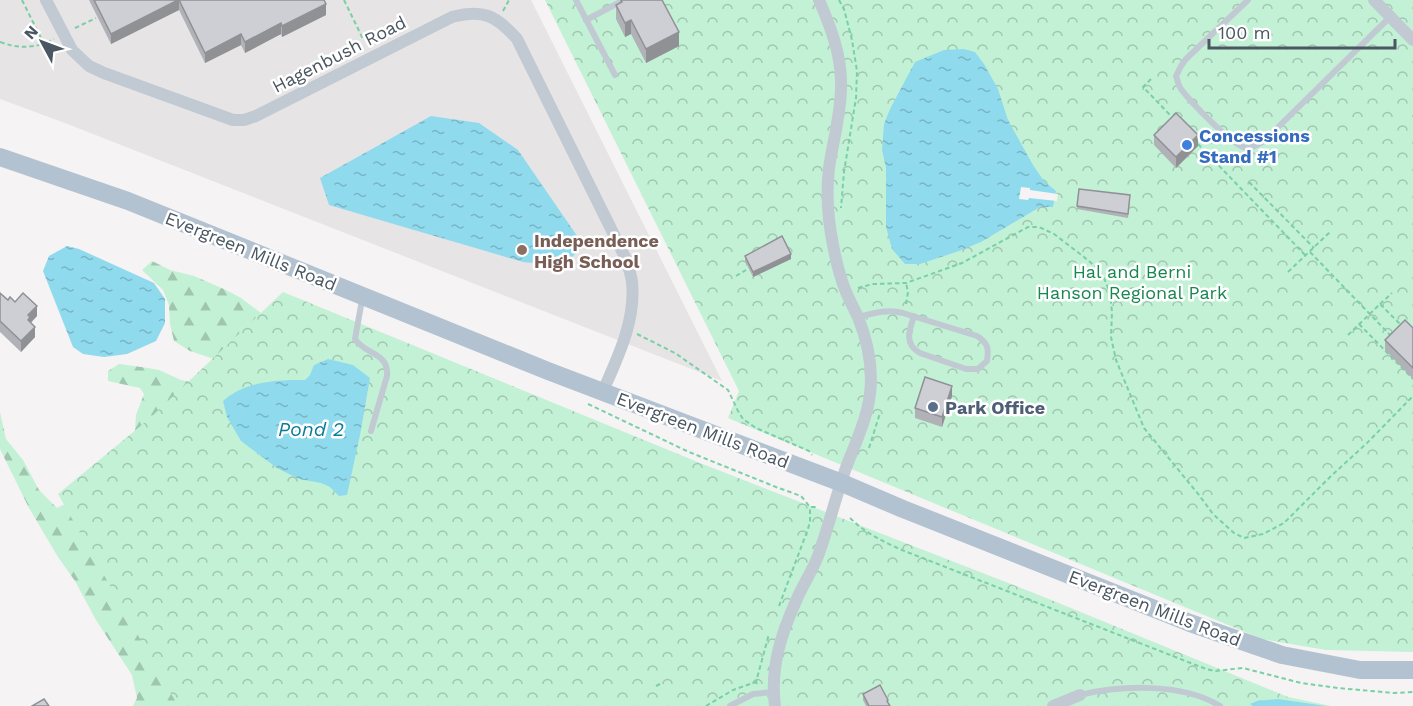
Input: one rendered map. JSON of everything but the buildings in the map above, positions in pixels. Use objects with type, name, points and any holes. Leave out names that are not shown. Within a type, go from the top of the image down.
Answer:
[{"type":"main road","name":"Evergreen Mills Road","points":[[0,157],[128,201],[1190,623],[1272,652],[1306,660],[1360,670],[1413,670]]},
{"type":"street","name":"Hagenbush Road","points":[[46,0],[72,50],[89,66],[233,120],[244,120],[256,116],[452,17],[481,14],[506,26],[517,39],[626,258],[632,282],[631,309],[623,344],[603,391]]},
{"type":"street","points":[[774,706],[776,655],[796,599],[818,556],[846,467],[861,433],[868,408],[871,384],[871,363],[863,316],[846,292],[833,244],[829,218],[829,171],[841,85],[838,52],[819,0]]},
{"type":"street","points":[[1374,0],[1413,39]]},
{"type":"street","points":[[1053,706],[1080,695]]},
{"type":"lane","points":[[576,0],[615,75]]},
{"type":"lane","points":[[586,20],[624,0]]},
{"type":"lane","points":[[1248,0],[1186,59],[1176,76],[1179,87],[1187,96],[1222,131],[1237,144],[1246,148],[1257,146],[1264,141],[1390,17]]},
{"type":"lane","points":[[363,296],[355,339],[359,345],[383,359],[388,367],[371,431]]},
{"type":"lane","points":[[863,316],[891,310],[914,316],[977,336],[984,340],[988,350],[987,361],[978,369],[966,369],[914,350],[908,335],[914,316]]},
{"type":"lane","points":[[1080,695],[1122,689],[1166,689],[1196,695],[1220,706]]},
{"type":"lane","points":[[730,706],[753,694],[773,692]]},
{"type":"path","points":[[344,0],[363,39]]},
{"type":"path","points":[[503,11],[509,0]]},
{"type":"path","points":[[839,0],[844,9],[852,40],[857,71],[856,98],[844,172],[841,215]]},
{"type":"path","points":[[0,42],[28,48],[44,44]]},
{"type":"path","points":[[1151,79],[1143,87],[1176,122]]},
{"type":"path","points":[[1193,139],[1306,256]]},
{"type":"path","points":[[1249,182],[1314,248]]},
{"type":"path","points":[[863,316],[858,288],[873,284],[906,283],[962,263],[1028,227],[1047,230],[1096,267],[1104,278],[1110,293],[1111,336],[1116,360],[1144,428],[1213,514],[1234,533],[1244,538],[1263,534],[1284,523],[1413,396]]},
{"type":"path","points":[[1288,272],[1330,231]]},
{"type":"path","points":[[1310,252],[1394,339]]},
{"type":"path","points":[[735,276],[746,270]]},
{"type":"path","points":[[903,313],[908,292],[906,283]]},
{"type":"path","points":[[1348,335],[1392,292]]},
{"type":"path","points":[[1380,304],[1404,329]]},
{"type":"path","points":[[1359,324],[1413,379]]},
{"type":"path","points":[[637,334],[675,353],[728,390],[743,419],[756,428],[809,451],[813,456]]},
{"type":"path","points":[[1383,350],[1389,344]]},
{"type":"path","points":[[588,404],[689,452],[796,494],[803,498],[810,507],[816,507]]},
{"type":"path","points":[[869,448],[879,420],[880,409]]},
{"type":"path","points":[[850,518],[857,526],[902,550],[1206,669],[1215,671],[1243,668],[1301,683],[1394,693],[1413,692]]},
{"type":"path","points":[[706,706],[733,690],[756,682]]},
{"type":"shaded area","name":"Independence High School","points":[[0,0],[531,0],[722,381],[0,99]]},
{"type":"green space","name":"Hal and Berni Hanson Regional Park","points":[[545,0],[1413,0],[1413,652],[1326,650],[1262,639],[728,418],[739,391]]},
{"type":"green space","points":[[152,261],[170,270],[194,276],[226,290],[261,313],[277,320],[194,706],[133,706],[137,698],[132,675],[29,508],[0,449],[0,412],[6,439],[23,460],[39,490],[57,508],[65,504],[69,488],[77,478],[135,431],[136,415],[144,394],[140,388],[108,381],[108,371],[119,364],[148,368],[159,370],[181,380],[205,385],[223,362],[190,351],[174,341],[169,305],[163,290],[142,270]]},
{"type":"green space","points":[[283,292],[700,463],[1044,597],[1288,697],[1331,706],[178,706],[58,494],[149,419]]},
{"type":"water","points":[[964,49],[975,52],[984,64],[998,89],[1008,120],[1033,165],[1044,181],[1056,191],[1053,207],[1040,207],[981,242],[959,251],[920,264],[905,264],[892,249],[886,227],[886,168],[882,150],[884,124],[915,62],[944,50]]},
{"type":"water","points":[[431,116],[479,123],[518,150],[584,246],[562,266],[523,262],[329,205],[320,178]]},
{"type":"water","points":[[67,246],[79,249],[154,283],[165,299],[165,323],[156,341],[127,354],[104,357],[83,354],[73,347],[43,271],[49,256]]},
{"type":"water","name":"Pond 2","points":[[328,359],[353,365],[370,378],[347,495],[339,496],[330,487],[299,479],[277,468],[241,441],[227,417],[223,401],[241,389],[261,383],[305,380],[314,365]]},
{"type":"water","points":[[1278,699],[1326,706],[1253,706],[1250,704]]},
{"type":"pier","points":[[1021,187],[1058,194],[1057,201],[1019,199]]},
{"type":"place","name":"Concessions Stand #1","points":[[1187,145]]},
{"type":"place","name":"Independence High School","points":[[522,250]]},
{"type":"place","name":"Park Office","points":[[933,407]]}]
